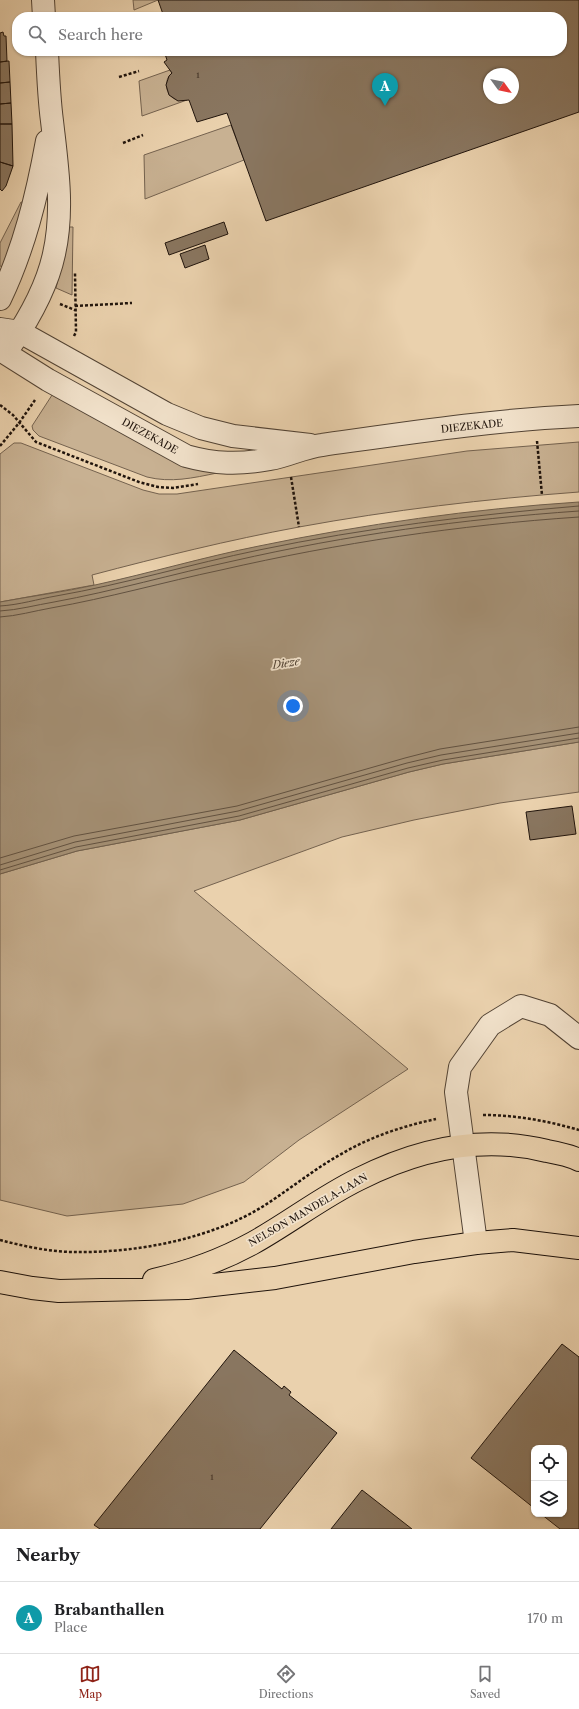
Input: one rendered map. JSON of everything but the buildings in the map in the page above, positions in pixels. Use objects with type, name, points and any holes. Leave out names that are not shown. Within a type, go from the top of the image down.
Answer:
[{"type":"main road","name":"NELSON MANDELA-LAAN","points":[[110,1291],[192,1270],[226,1257],[254,1243],[359,1179],[393,1164],[429,1152],[463,1145],[492,1144],[526,1146],[579,1160]]},
{"type":"main road","name":"NELSON MANDELA-LAAN","points":[[0,1282],[59,1291],[187,1288],[234,1284],[275,1278],[414,1252],[476,1243],[513,1240],[579,1248]]},
{"type":"street","points":[[43,0],[44,12]]},
{"type":"street","points":[[2,354],[10,331],[40,296],[54,253],[59,225],[60,188],[52,119],[47,56]]},
{"type":"street","points":[[0,299],[21,252],[26,235],[39,185],[52,119]]},
{"type":"street","name":"DIEZEKADE","points":[[10,331],[168,414],[201,428],[233,436],[317,446]]},
{"type":"street","name":"DIEZEKADE","points":[[2,354],[186,456],[210,462],[233,463],[270,459],[317,446],[434,429],[579,416]]},
{"type":"street","points":[[476,1243],[456,1092],[460,1067],[490,1025],[521,1006],[550,1015],[579,1038]]},
{"type":"path","points":[[119,77],[139,71]]},
{"type":"path","points":[[124,143],[143,135]]},
{"type":"path","points":[[75,306],[132,303]]},
{"type":"path","points":[[0,406],[13,415],[20,423],[0,446]]},
{"type":"path","points":[[537,439],[542,495]]},
{"type":"path","points":[[290,470],[299,527]]},
{"type":"path","points":[[0,1240],[51,1250],[74,1252],[142,1248],[203,1234],[260,1208],[299,1182]]},
{"type":"shaded area","points":[[133,0],[158,0],[134,10]]},
{"type":"shaded area","points":[[170,70],[172,73],[166,84],[168,92],[177,100],[187,100],[142,116],[139,81]]},
{"type":"shaded area","points":[[231,125],[244,160],[145,199],[144,155]]},
{"type":"shaded area","points":[[21,202],[25,203],[6,268],[0,266],[0,243]]},
{"type":"shaded area","points":[[68,227],[73,227],[72,295],[56,288]]},
{"type":"shaded area","points":[[54,392],[217,470],[217,473],[173,480],[156,479],[147,477],[39,436],[33,430],[32,426]]},
{"type":"shaded area","points":[[579,442],[579,492],[439,506],[369,515],[299,527],[195,549],[92,575],[94,585],[0,602],[0,454],[14,443],[21,443],[143,490],[159,494],[177,494],[467,451]]},
{"type":"shaded area","points":[[579,742],[579,792],[500,803],[414,820],[342,837],[194,891],[408,1069],[299,1140],[244,1182],[183,1204],[67,1216],[0,1200],[0,874],[77,851],[240,820],[409,772],[443,764]]},
{"type":"water","name":"Dieze","points":[[579,502],[579,742],[443,764],[409,772],[240,820],[77,851],[0,874],[0,602],[116,580],[238,550],[379,524],[459,513]]},
{"type":"place","name":"Brabanthallen","points":[[385,106]]}]
